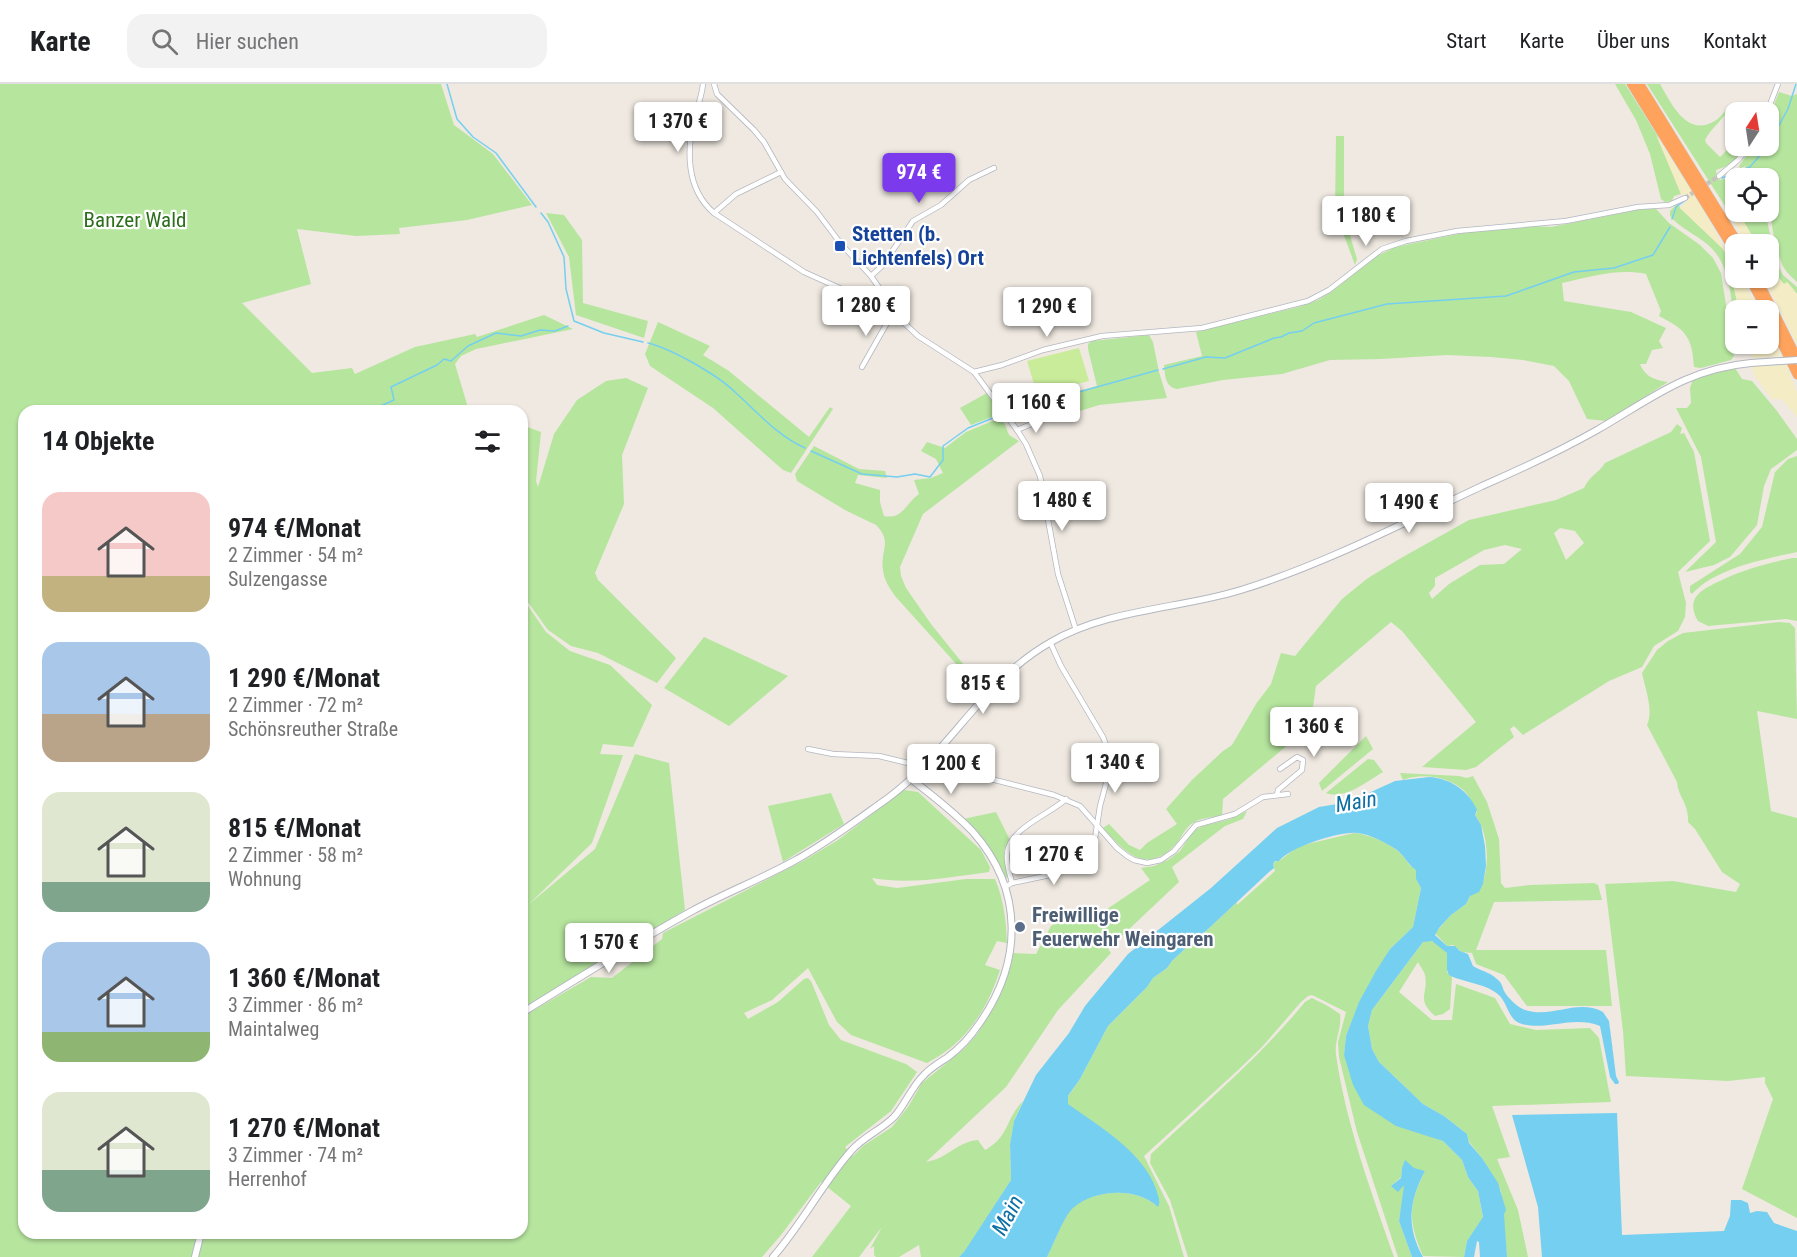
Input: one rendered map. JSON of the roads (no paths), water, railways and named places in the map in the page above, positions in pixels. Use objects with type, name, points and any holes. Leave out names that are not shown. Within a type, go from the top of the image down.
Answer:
[{"type":"highway","points":[[1631,84],[1725,236]]},
{"type":"highway","points":[[1640,84],[1733,234]]},
{"type":"highway","points":[[1762,288],[1797,359]]},
{"type":"highway","points":[[1779,338],[1797,375]]},
{"type":"street","points":[[704,84],[691,134],[690,165],[694,186],[699,197],[714,213],[804,272],[893,315],[918,336],[974,372],[1017,430],[1035,461],[1044,489],[1058,574],[1076,630]]},
{"type":"street","points":[[714,84],[717,94],[764,142],[781,172],[871,276],[893,315]]},
{"type":"street","points":[[1771,102],[1778,85]]},
{"type":"street","points":[[1719,176],[1741,156]]},
{"type":"street","points":[[871,276],[882,266],[914,221],[941,205],[969,180],[994,168]]},
{"type":"street","points":[[714,213],[736,194],[781,172]]},
{"type":"street","points":[[974,372],[1002,366],[1043,350],[1088,339],[1122,333],[1202,328],[1308,301],[1329,290],[1382,249],[1416,239],[1457,231],[1566,222],[1627,209],[1669,205],[1684,198]]},
{"type":"street","points":[[862,367],[893,315]]},
{"type":"street","points":[[528,1009],[685,915],[815,849],[911,779],[982,697],[1014,668],[1050,642],[1076,630],[1116,617],[1236,591],[1329,557],[1519,470],[1593,432],[1694,374],[1750,363],[1797,359]]},
{"type":"street","points":[[1017,430],[1046,418]]},
{"type":"street","points":[[1005,887],[1012,883],[1050,875],[1079,860],[1090,851],[1094,844],[1110,761],[1106,743],[1061,666],[1050,642]]},
{"type":"street","points":[[808,749],[833,754],[879,756],[905,761],[932,775],[999,780],[1066,799],[1080,806],[1127,856],[1140,862],[1153,863],[1174,851],[1196,825],[1235,814],[1263,797],[1288,794]]},
{"type":"street","points":[[1277,795],[1278,790],[1302,770],[1303,760],[1297,757],[1280,769]]},
{"type":"street","points":[[773,1257],[852,1150],[894,1116],[922,1077],[967,1040],[993,1002],[1004,975],[1013,930],[1010,903],[994,863],[973,832],[911,779]]},
{"type":"street","points":[[1012,883],[1007,861],[1008,848],[1011,843],[1030,823],[1066,799]]},
{"type":"street","points":[[195,1257],[200,1239]]},
{"type":"water","name":"Main","points":[[1429,777],[1444,780],[1458,787],[1474,803],[1477,810],[1475,815],[1481,825],[1485,846],[1486,866],[1479,892],[1470,896],[1466,904],[1451,915],[1435,935],[1447,946],[1455,946],[1468,954],[1473,966],[1488,973],[1501,983],[1508,996],[1522,1009],[1545,1012],[1584,1007],[1603,1012],[1609,1021],[1616,1076],[1619,1082],[1615,1084],[1610,1077],[1600,1026],[1570,1022],[1532,1026],[1514,1020],[1503,1000],[1495,992],[1449,975],[1447,953],[1432,941],[1423,942],[1372,1010],[1368,1026],[1372,1049],[1379,1062],[1423,1104],[1444,1116],[1467,1134],[1469,1143],[1498,1183],[1506,1210],[1504,1214],[1507,1257],[1480,1257],[1477,1241],[1474,1257],[1464,1257],[1467,1241],[1483,1217],[1478,1191],[1468,1177],[1462,1160],[1443,1141],[1396,1126],[1364,1105],[1353,1085],[1344,1055],[1346,1036],[1359,1002],[1376,971],[1390,949],[1413,927],[1421,888],[1416,879],[1416,870],[1400,852],[1378,839],[1349,833],[1304,845],[1279,861],[1275,861],[1274,868],[1206,931],[1192,940],[1108,1026],[1080,1079],[1068,1096],[1068,1104],[1119,1141],[1142,1164],[1156,1189],[1158,1207],[1139,1196],[1104,1194],[1082,1202],[1070,1211],[1047,1257],[959,1257],[1011,1180],[1010,1144],[1014,1121],[1036,1075],[1069,1033],[1085,1006],[1128,954],[1211,888],[1277,828],[1319,807],[1349,802],[1395,781]]},
{"type":"water","points":[[1617,1113],[1622,1235],[1724,1231],[1730,1216],[1731,1200],[1741,1200],[1748,1203],[1750,1213],[1767,1212],[1774,1223],[1797,1231],[1797,1257],[1542,1257],[1538,1207],[1512,1115]]},
{"type":"water","points":[[1405,1160],[1414,1168],[1425,1171],[1416,1193],[1412,1214],[1414,1235],[1423,1257],[1412,1257],[1399,1221],[1404,1185],[1398,1192],[1391,1186],[1401,1178]]},
{"type":"waterway","points":[[447,84],[457,119],[473,137],[496,153],[536,207]]},
{"type":"waterway","points":[[1779,125],[1788,109],[1796,84]]},
{"type":"waterway","points":[[1748,168],[1759,156]]},
{"type":"waterway","points":[[1672,219],[1676,207],[1687,199]]},
{"type":"waterway","points":[[541,213],[548,222],[564,257],[566,289],[574,321],[604,333],[643,342]]},
{"type":"waterway","points":[[1163,369],[1206,357],[1225,358],[1274,338],[1302,331],[1314,323],[1387,304],[1506,296],[1574,272],[1614,268],[1653,255],[1670,227]]},
{"type":"waterway","points":[[383,405],[394,400],[391,387],[437,365],[444,359],[451,361],[468,346],[496,333],[521,336],[540,330],[555,331],[568,326]]},
{"type":"waterway","points":[[648,343],[682,357],[718,378],[777,431],[805,448]]},
{"type":"waterway","points":[[1007,412],[1158,370]]},
{"type":"waterway","points":[[811,451],[862,474],[897,477],[915,474],[930,477],[943,460],[943,446],[968,428],[1003,414]]},
{"type":"tunnel","points":[[1685,198],[1719,176]]},
{"type":"place","name":"Stetten (b. Lichtenfels) Ort","points":[[840,246]]},
{"type":"place","name":"Freiwillige Feuerwehr Weingaren","points":[[1020,927]]},
{"type":"park label","name":"Banzer Wald","points":[[135,220]]}]
